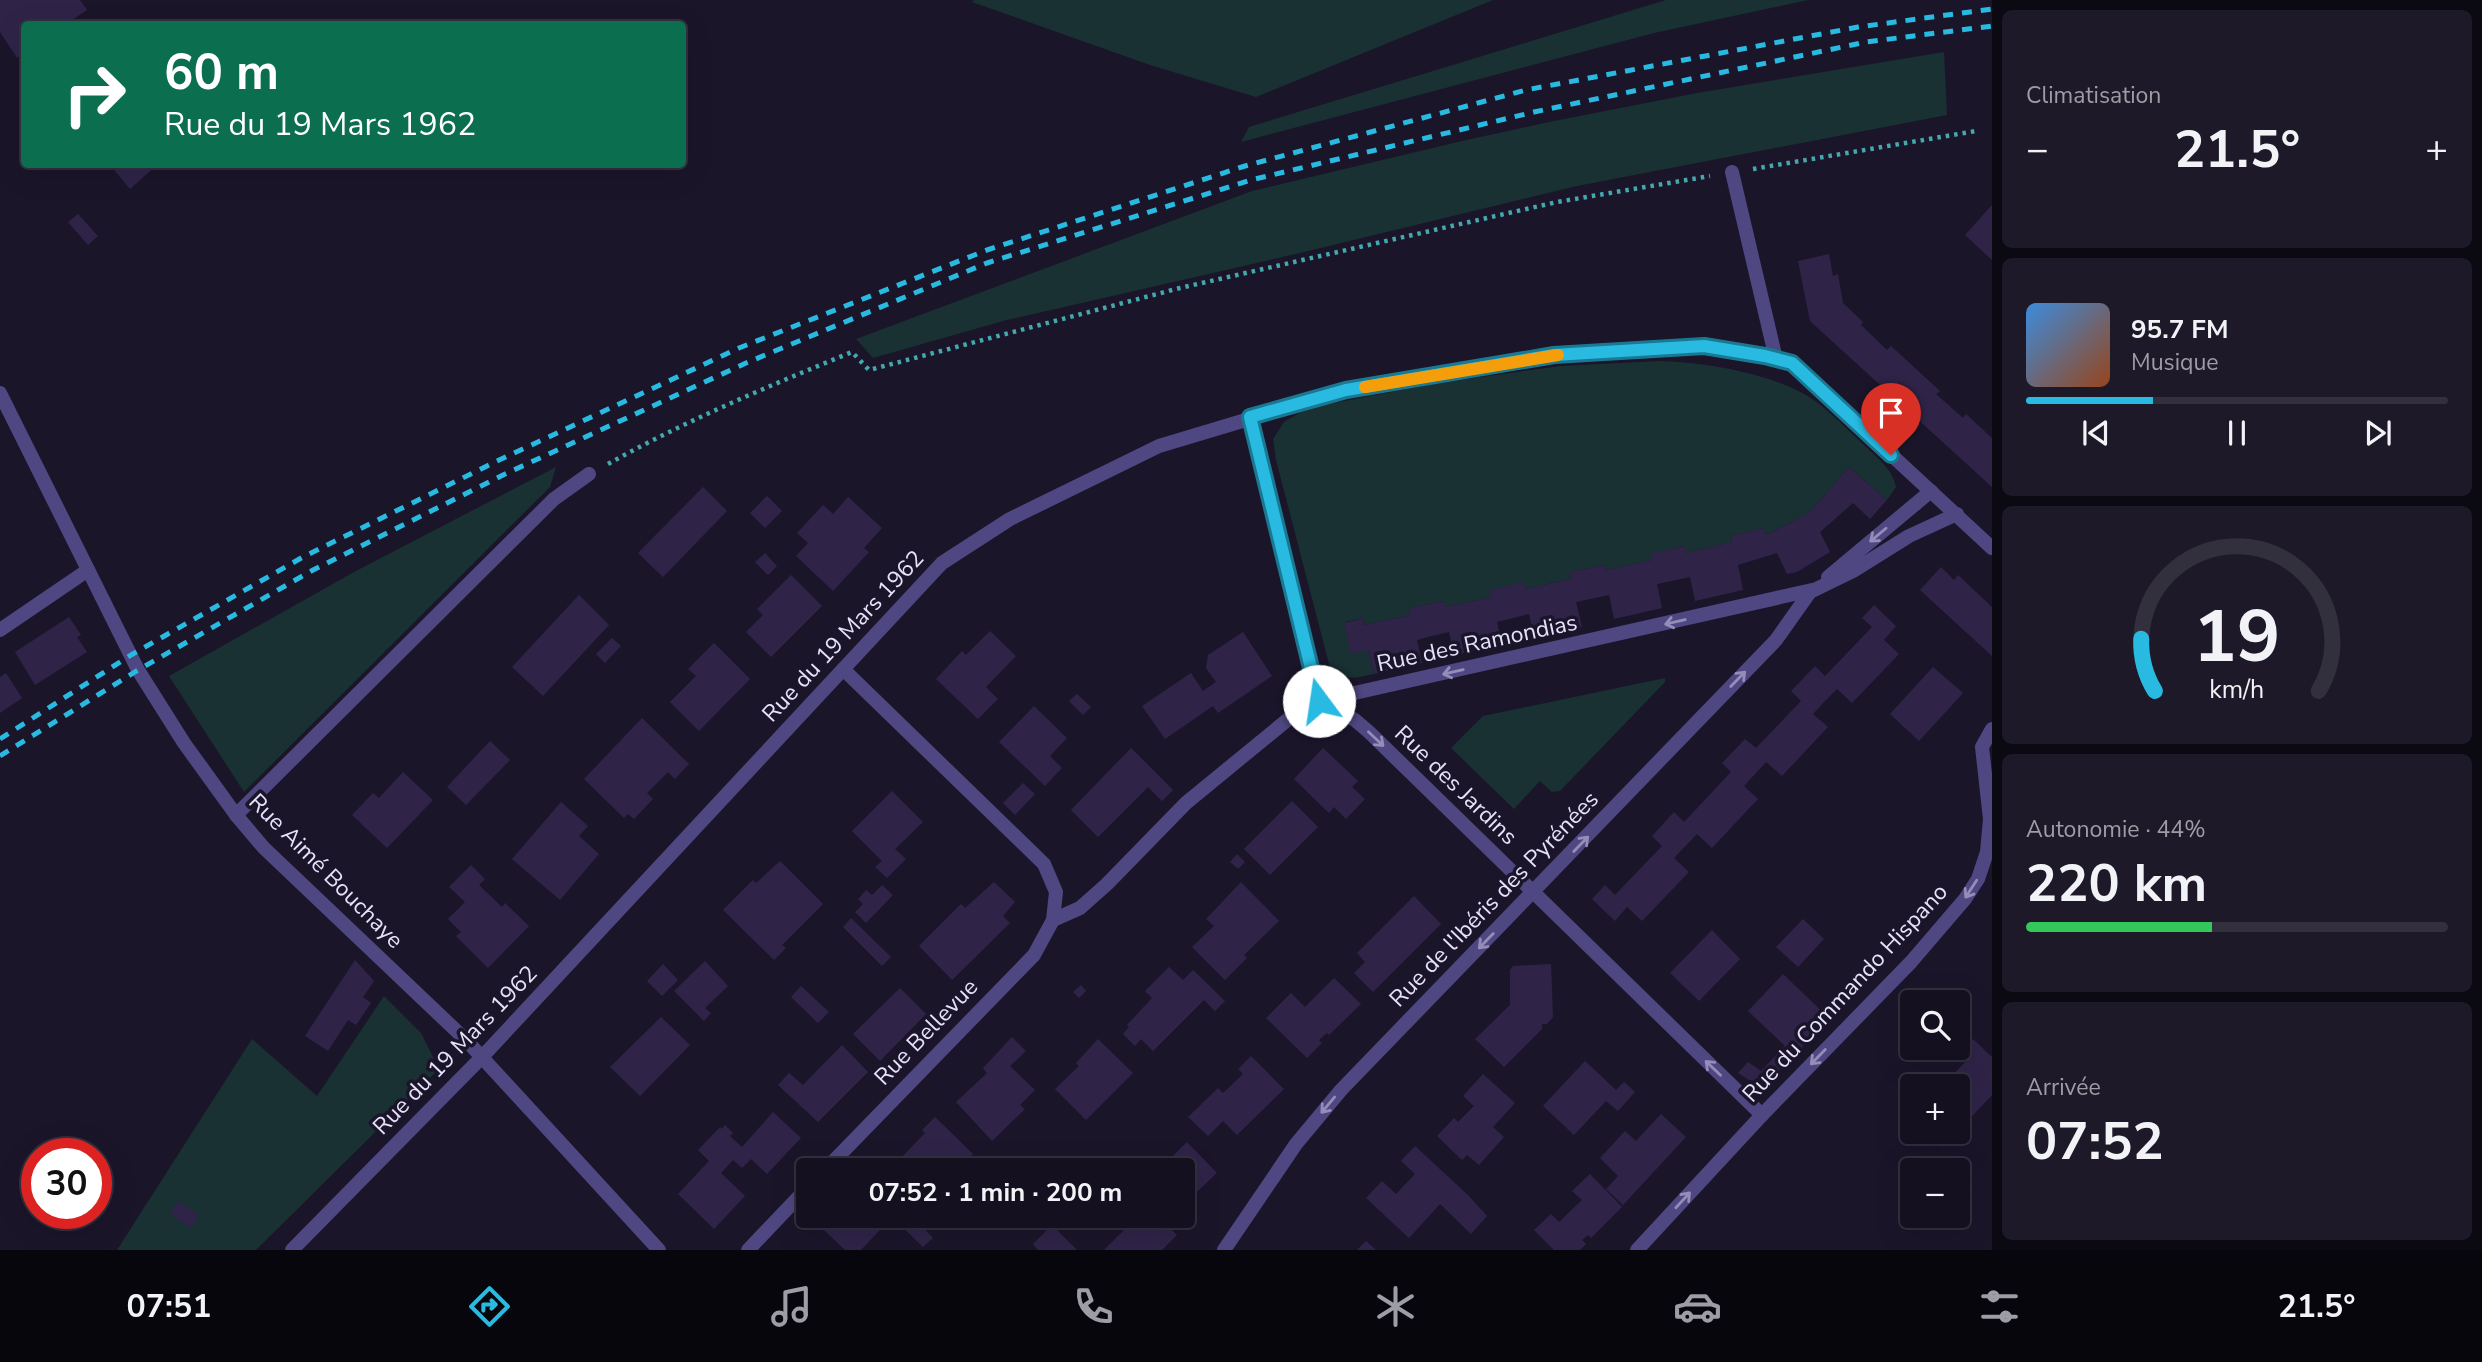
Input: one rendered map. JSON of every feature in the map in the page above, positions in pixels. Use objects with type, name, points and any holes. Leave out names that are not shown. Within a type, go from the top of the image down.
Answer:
[{"type":"street","points":[[1732,172],[1776,359]]},
{"type":"street","name":"Rue du 19 Mars 1962","points":[[292,1250],[482,1057],[942,563],[1010,519],[1159,446],[1346,390],[1554,355],[1704,346],[1792,363],[1992,548]]},
{"type":"street","name":"Rue Aimé Bouchaye","points":[[0,393],[138,670],[184,743],[236,815],[264,848],[482,1057],[659,1250]]},
{"type":"street","points":[[1250,417],[1319,701]]},
{"type":"street","points":[[236,815],[554,499],[589,474]]},
{"type":"street","name":"Rue des Ramondias","points":[[1810,592],[1931,491]]},
{"type":"street","name":"Rue des Ramondias","points":[[1053,920],[1080,908],[1186,803],[1303,707],[1319,701],[1810,592],[1853,571],[1909,536],[1957,514]]},
{"type":"street","points":[[0,630],[88,570]]},
{"type":"street","name":"Rue de l'Ibéris des Pyrénées","points":[[1224,1250],[1296,1144],[1341,1090],[1776,640],[1810,592]]},
{"type":"street","name":"Rue Bellevue","points":[[837,1158],[1034,954],[1053,920],[1056,892],[1044,864],[843,670]]},
{"type":"street","name":"Rue des Jardins","points":[[1319,701],[1355,720],[1368,732],[1762,1115]]},
{"type":"street","name":"Rue du Commando Hispano","points":[[1637,1250],[1762,1115],[1911,962],[1965,900],[1978,879],[1987,852],[1990,819],[1982,747],[1992,729]]},
{"type":"street","points":[[748,1250],[796,1200]]},
{"type":"path","points":[[589,474],[647,442],[739,398],[852,352],[869,370],[1180,288],[1557,202],[1976,131]]},
{"type":"green space","points":[[1493,0],[1256,97],[1150,65],[972,2]]},
{"type":"green space","points":[[1666,0],[1808,0],[1654,33],[1241,142],[1249,127]]},
{"type":"green space","points":[[1944,52],[1947,115],[1577,186],[1003,321],[873,358],[856,339],[1252,191],[1549,122],[1697,93]]},
{"type":"green space","points":[[1659,361],[1740,371],[1800,392],[1828,411],[1879,459],[1888,469],[1896,487],[1887,500],[1849,467],[1809,513],[1766,535],[1763,528],[1731,536],[1732,542],[1686,553],[1684,546],[1651,554],[1652,560],[1605,570],[1604,565],[1570,572],[1571,579],[1525,589],[1523,583],[1490,590],[1491,597],[1445,607],[1443,601],[1410,608],[1410,615],[1364,625],[1363,618],[1345,622],[1368,650],[1374,674],[1348,678],[1333,670],[1329,664],[1276,460],[1273,439],[1284,422],[1299,413],[1323,405],[1439,383],[1560,366]]},
{"type":"green space","points":[[556,467],[550,487],[244,792],[169,676],[354,572]]},
{"type":"green space","points":[[1665,678],[1665,682],[1560,791],[1552,792],[1540,781],[1514,809],[1451,748],[1483,716]]},
{"type":"green space","points":[[384,996],[421,1033],[439,1069],[256,1250],[117,1250],[252,1039],[317,1096]]},
{"type":"building","points":[[0,0],[80,0],[87,10],[70,21],[21,21],[21,55],[17,58],[0,32]]},
{"type":"building","points":[[112,168],[154,168],[130,189]]},
{"type":"building","points":[[1992,205],[1992,260],[1965,235]]},
{"type":"building","points":[[78,214],[98,236],[88,245],[68,222]]},
{"type":"building","points":[[1829,254],[1833,276],[1838,274],[1843,303],[1863,322],[1861,325],[1887,350],[1891,346],[1940,391],[1936,394],[1963,418],[1966,414],[1992,438],[1992,487],[1810,321],[1798,261]]},
{"type":"building","points":[[1849,467],[1887,500],[1870,519],[1853,503],[1820,532],[1830,552],[1797,572],[1787,574],[1777,553],[1738,565],[1743,590],[1695,601],[1690,577],[1657,584],[1662,608],[1614,619],[1609,595],[1576,602],[1582,627],[1534,637],[1529,614],[1497,622],[1502,645],[1454,655],[1449,632],[1432,636],[1417,640],[1422,663],[1374,674],[1368,650],[1351,654],[1344,623],[1363,618],[1364,625],[1410,615],[1409,608],[1444,601],[1445,607],[1491,597],[1489,590],[1524,582],[1525,589],[1571,579],[1570,572],[1604,565],[1605,570],[1652,560],[1650,554],[1685,546],[1686,553],[1732,542],[1731,536],[1763,528],[1766,535],[1809,513]]},
{"type":"building","points":[[703,487],[727,511],[663,577],[638,553]]},
{"type":"building","points":[[767,496],[782,511],[765,528],[750,513]]},
{"type":"building","points":[[848,497],[882,528],[864,548],[869,552],[833,591],[796,556],[808,543],[797,533],[823,505],[833,514]]},
{"type":"building","points":[[765,553],[777,566],[768,575],[755,562]]},
{"type":"building","points":[[1941,567],[1954,580],[1958,575],[1992,607],[1992,656],[1920,590]]},
{"type":"building","points":[[791,575],[822,606],[771,657],[746,632],[763,615],[757,609]]},
{"type":"building","points":[[579,595],[609,625],[543,696],[512,667]]},
{"type":"building","points":[[1874,605],[1896,626],[1884,640],[1899,654],[1852,703],[1837,689],[1824,702],[1813,714],[1828,727],[1782,776],[1766,762],[1744,786],[1758,799],[1712,848],[1697,834],[1674,858],[1689,872],[1642,921],[1627,907],[1615,921],[1592,899],[1605,885],[1615,895],[1662,846],[1652,836],[1674,812],[1684,822],[1731,772],[1722,763],[1745,739],[1756,748],[1801,701],[1791,691],[1815,666],[1825,676],[1872,627],[1862,618]]},
{"type":"building","points":[[69,617],[81,635],[77,637],[87,652],[35,685],[15,652]]},
{"type":"building","points":[[990,631],[1016,656],[986,687],[998,699],[978,719],[936,679],[962,651],[966,655]]},
{"type":"building","points":[[1243,632],[1272,676],[1218,713],[1213,706],[1165,739],[1142,706],[1191,673],[1203,691],[1216,682],[1206,668],[1208,655]]},
{"type":"building","points":[[612,638],[621,646],[605,663],[596,654]]},
{"type":"building","points":[[714,643],[750,679],[699,731],[670,702],[696,676],[688,669]]},
{"type":"building","points":[[1933,667],[1963,693],[1919,741],[1890,714]]},
{"type":"building","points":[[6,673],[22,698],[0,713],[0,677]]},
{"type":"building","points":[[1077,694],[1091,707],[1083,715],[1069,701]]},
{"type":"building","points":[[1034,706],[1067,738],[1050,756],[1062,768],[1045,786],[999,742]]},
{"type":"building","points":[[642,718],[689,764],[675,779],[668,772],[647,793],[653,799],[634,819],[628,814],[624,818],[584,779]]},
{"type":"building","points":[[490,741],[510,760],[466,805],[447,787]]},
{"type":"building","points":[[1131,748],[1173,790],[1162,801],[1148,787],[1098,837],[1071,810]]},
{"type":"building","points":[[1323,748],[1358,781],[1352,787],[1365,799],[1346,819],[1334,807],[1329,813],[1294,779]]},
{"type":"building","points":[[403,772],[433,800],[387,848],[352,815],[373,793],[379,798]]},
{"type":"building","points":[[1023,783],[1035,794],[1015,815],[1003,803]]},
{"type":"building","points":[[892,791],[923,822],[895,849],[906,859],[887,878],[875,867],[882,861],[852,831]]},
{"type":"building","points":[[1292,801],[1318,827],[1270,875],[1244,849]]},
{"type":"building","points":[[561,802],[588,826],[579,836],[599,854],[560,900],[512,859]]},
{"type":"building","points":[[1237,854],[1245,862],[1238,869],[1230,862]]},
{"type":"building","points":[[780,861],[823,904],[782,945],[786,948],[774,960],[723,910],[753,880],[756,883]]},
{"type":"building","points":[[471,865],[485,879],[479,885],[502,907],[505,903],[529,926],[488,968],[456,936],[461,932],[448,919],[465,902],[449,887]]},
{"type":"building","points":[[994,882],[1015,902],[1003,916],[1010,923],[952,980],[919,946],[961,904],[965,908]]},
{"type":"building","points":[[1241,882],[1279,921],[1244,955],[1247,958],[1225,980],[1192,947],[1214,926],[1206,919]]},
{"type":"building","points":[[882,885],[893,895],[866,923],[855,912],[863,904],[858,899],[866,890],[872,895]]},
{"type":"building","points":[[1414,896],[1441,924],[1373,992],[1354,973],[1365,962],[1357,953]]},
{"type":"building","points":[[851,918],[891,957],[882,966],[843,927]]},
{"type":"building","points":[[1803,919],[1824,939],[1798,967],[1776,947]]},
{"type":"building","points":[[1712,930],[1740,959],[1699,1001],[1670,973]]},
{"type":"building","points":[[355,960],[374,981],[363,997],[371,1003],[356,1025],[348,1020],[328,1051],[305,1036]]},
{"type":"building","points":[[705,961],[728,986],[705,1008],[711,1013],[704,1021],[674,991]]},
{"type":"building","points":[[663,964],[678,980],[662,996],[647,981]]},
{"type":"building","points":[[1551,964],[1553,1017],[1547,1024],[1542,1024],[1542,1029],[1504,1067],[1475,1039],[1510,1005],[1510,970],[1513,966]]},
{"type":"building","points":[[1169,967],[1183,980],[1193,970],[1225,1001],[1215,1011],[1204,1000],[1153,1051],[1141,1039],[1135,1046],[1123,1034],[1129,1027],[1127,1025],[1152,998],[1145,991]]},
{"type":"building","points":[[1783,974],[1830,1019],[1770,1079],[1760,1082],[1749,1080],[1738,1073],[1748,1062],[1761,1071],[1785,1046],[1748,1011]]},
{"type":"building","points":[[1334,978],[1361,1004],[1329,1035],[1327,1033],[1319,1040],[1322,1043],[1307,1058],[1266,1018],[1291,993],[1305,1007]]},
{"type":"building","points":[[1081,985],[1086,991],[1079,998],[1073,992]]},
{"type":"building","points":[[801,986],[829,1012],[818,1023],[791,997]]},
{"type":"building","points":[[900,988],[926,1014],[880,1061],[853,1034]]},
{"type":"building","points":[[661,1017],[690,1045],[640,1096],[610,1067]]},
{"type":"building","points":[[1012,1037],[1026,1051],[1010,1066],[1035,1090],[1020,1105],[1025,1109],[992,1141],[956,1102],[987,1073],[983,1068]]},
{"type":"building","points":[[1098,1039],[1133,1073],[1086,1120],[1055,1089],[1079,1066],[1076,1063]]},
{"type":"building","points":[[1973,1039],[1992,1057],[1992,1095],[1970,1118],[1970,1074],[1954,1074],[1965,1062],[1963,1060],[1970,1060],[1970,1042]]},
{"type":"building","points":[[842,1045],[868,1072],[818,1122],[778,1085],[789,1073],[803,1085]]},
{"type":"building","points":[[1251,1056],[1284,1089],[1237,1135],[1223,1121],[1208,1136],[1188,1117],[1218,1088],[1223,1093],[1243,1074],[1238,1069]]},
{"type":"building","points":[[1585,1061],[1616,1090],[1624,1082],[1635,1092],[1618,1111],[1606,1101],[1574,1135],[1543,1106]]},
{"type":"building","points":[[1483,1074],[1515,1103],[1493,1127],[1504,1137],[1479,1165],[1467,1155],[1462,1160],[1437,1136],[1454,1118],[1458,1122],[1474,1106],[1463,1096]]},
{"type":"building","points":[[773,1112],[801,1138],[767,1174],[751,1159],[742,1168],[733,1160],[721,1173],[745,1196],[714,1229],[678,1194],[709,1161],[698,1150],[725,1125],[733,1133],[730,1136],[742,1147]]},
{"type":"building","points":[[1661,1114],[1686,1137],[1623,1205],[1606,1189],[1618,1176],[1600,1158],[1625,1131],[1636,1141]]},
{"type":"building","points":[[935,1117],[973,1154],[969,1158],[901,1158],[925,1133],[922,1130]]},
{"type":"building","points":[[1187,1142],[1217,1173],[1195,1194],[1195,1158],[1171,1158]]},
{"type":"building","points":[[1415,1146],[1487,1216],[1471,1234],[1440,1204],[1409,1238],[1366,1198],[1382,1181],[1396,1194],[1415,1174],[1401,1161]]},
{"type":"building","points":[[1590,1174],[1622,1207],[1591,1238],[1588,1235],[1582,1240],[1586,1244],[1580,1250],[1554,1250],[1534,1230],[1551,1214],[1559,1222],[1582,1200],[1572,1191]]},
{"type":"building","points":[[178,1201],[199,1215],[191,1228],[170,1214]]},
{"type":"building","points":[[882,1228],[861,1250],[845,1250],[824,1230]]},
{"type":"building","points":[[903,1228],[923,1228],[933,1238],[923,1247]]},
{"type":"building","points":[[1049,1228],[1055,1228],[1077,1250],[1038,1250],[1033,1244]]},
{"type":"building","points":[[1126,1228],[1170,1228],[1177,1235],[1162,1250],[1104,1250]]},
{"type":"building","points":[[1366,1241],[1376,1250],[1357,1250]]},
{"type":"railway","points":[[0,739],[131,655],[303,557],[495,462],[739,348],[987,250],[1245,166],[1526,90],[1858,27],[1992,9]]},
{"type":"railway","points":[[0,756],[138,670],[313,570],[503,475],[746,363],[987,263],[1251,180],[1534,112],[1866,42],[1992,26]]},
{"type":"slow traffic","points":[[1365,387],[1558,355]]},
{"type":"route","points":[[1319,701],[1250,417],[1346,390],[1554,355],[1704,346],[1792,363],[1891,455]]}]
